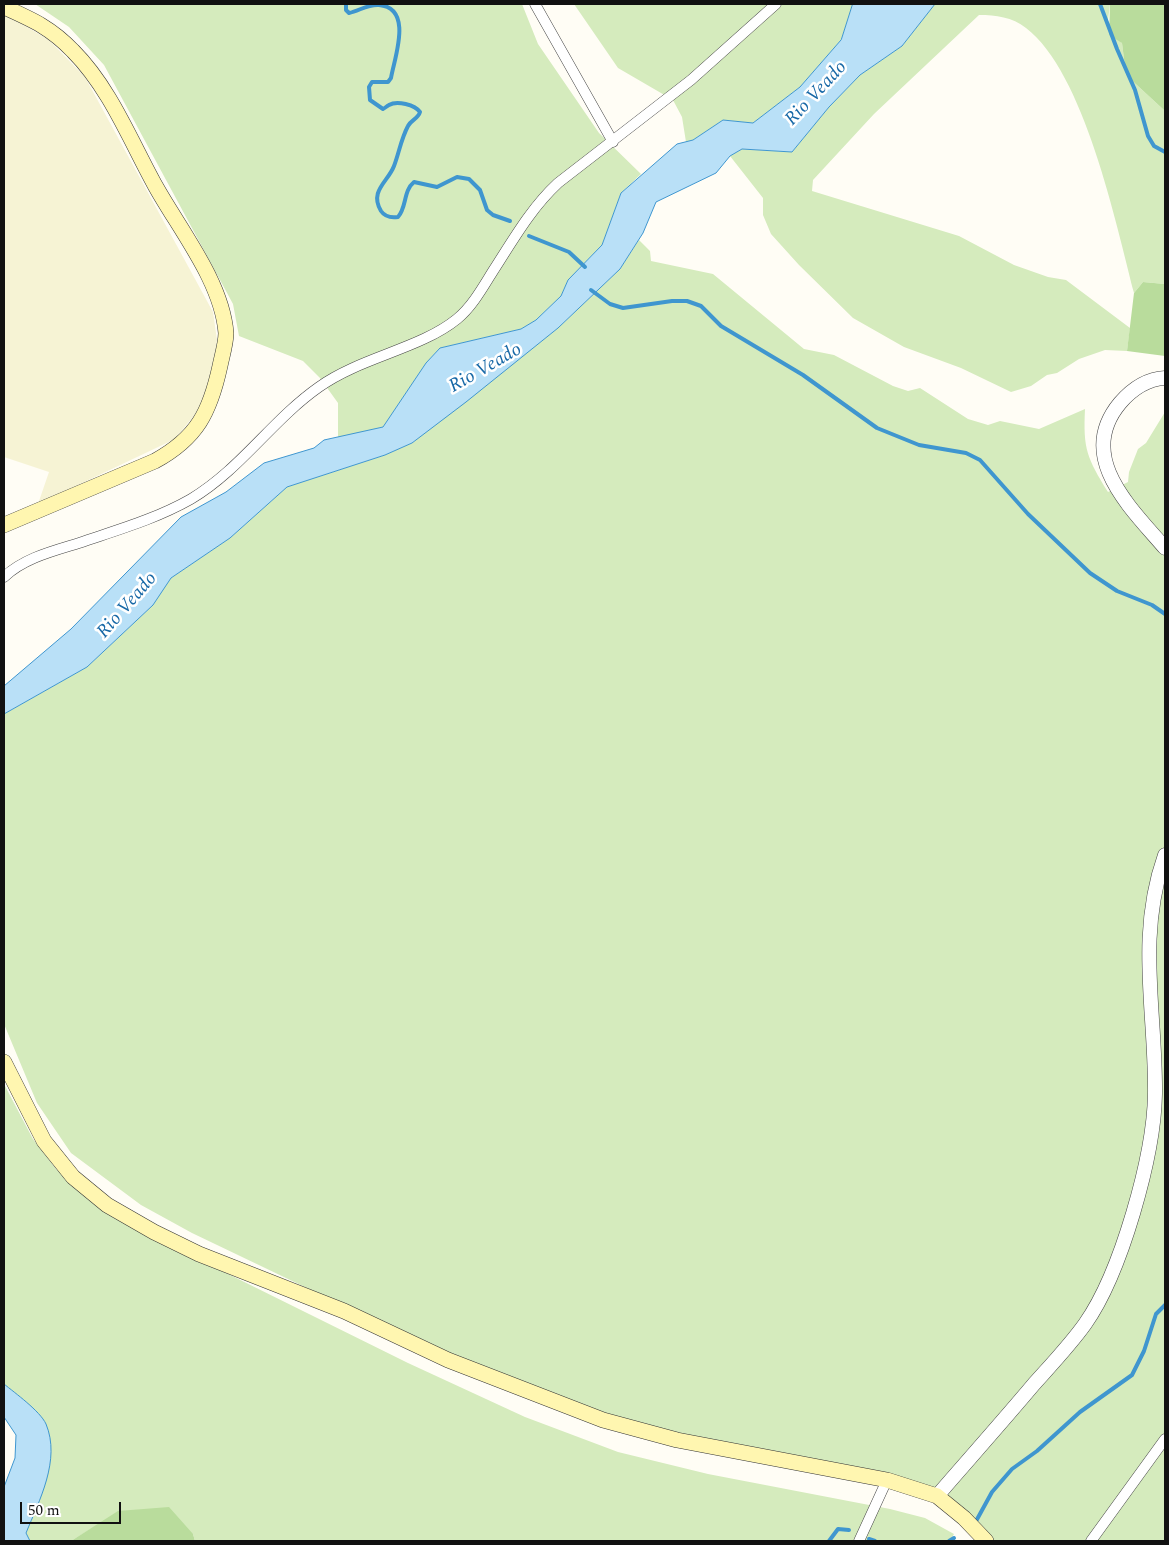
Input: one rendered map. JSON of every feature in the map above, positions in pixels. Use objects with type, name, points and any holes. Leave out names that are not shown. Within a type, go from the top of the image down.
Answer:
[{"type":"main road","points":[[4,7],[46,26],[74,52],[99,82],[204,270],[221,305],[226,334],[213,397],[199,426],[176,450],[155,462],[4,524]]},
{"type":"main road","points":[[4,1062],[44,1141],[73,1177],[107,1205],[154,1232],[199,1254],[344,1311],[448,1360],[603,1420],[677,1440],[887,1480],[937,1496],[964,1518],[986,1541]]},
{"type":"street","points":[[536,4],[613,142]]},
{"type":"street","points":[[4,577],[35,557],[135,524],[191,498],[222,478],[317,388],[352,366],[427,336],[456,319],[486,283],[518,231],[544,196],[558,183],[691,80],[776,4]]},
{"type":"street","points":[[1165,378],[1140,385],[1121,402],[1108,423],[1102,454],[1105,466],[1128,505],[1165,548]]},
{"type":"street","points":[[937,1496],[1086,1324],[1115,1264],[1137,1200],[1155,1098],[1155,1062],[1148,951],[1150,914],[1157,877],[1165,855]]},
{"type":"street","points":[[1091,1541],[1165,1439]]},
{"type":"street","points":[[859,1541],[887,1480]]},
{"type":"shaded area","points":[[4,13],[49,40],[85,77],[213,312],[217,340],[215,367],[201,407],[175,439],[38,504],[49,472],[4,457]]},
{"type":"green space","points":[[35,4],[522,4],[538,44],[599,133],[641,174],[621,193],[602,245],[568,280],[561,296],[536,320],[521,329],[440,348],[426,363],[383,427],[338,438],[338,403],[320,378],[303,361],[239,336],[233,304],[104,65],[69,27]]},
{"type":"green space","points":[[574,4],[853,4],[841,40],[800,87],[753,123],[723,120],[693,140],[686,142],[682,117],[673,100],[618,68]]},
{"type":"green space","points":[[935,4],[1110,4],[1108,21],[1122,43],[1126,75],[1165,111],[1165,284],[1143,282],[1134,293],[1118,228],[1095,151],[1065,78],[1047,49],[1026,28],[1004,17],[979,15],[874,114],[813,180],[812,191],[959,236],[1014,265],[1048,277],[1066,280],[1130,328],[1127,351],[1105,350],[1079,359],[1057,373],[1047,375],[1031,386],[1011,392],[961,368],[904,347],[853,318],[799,265],[771,234],[763,215],[763,198],[730,156],[742,149],[792,152],[829,107],[860,75],[902,46]]},
{"type":"green space","points":[[1110,4],[1165,4],[1165,111],[1126,75],[1122,43],[1109,35]]},
{"type":"green space","points":[[639,240],[650,251],[651,261],[713,274],[804,349],[834,355],[893,386],[908,391],[920,388],[968,419],[988,425],[1000,421],[1039,429],[1085,409],[1085,434],[1088,453],[1095,470],[1108,492],[1128,482],[1129,472],[1138,449],[1146,443],[1165,412],[1165,1541],[990,1541],[942,1504],[905,1491],[606,1424],[334,1301],[192,1233],[141,1205],[71,1153],[37,1103],[4,1024],[4,714],[87,667],[153,605],[171,578],[230,538],[287,487],[385,455],[412,443],[558,328],[620,269]]},
{"type":"green space","points":[[1143,282],[1165,284],[1165,356],[1127,351],[1134,293]]},
{"type":"green space","points":[[4,1084],[33,1139],[56,1169],[76,1186],[210,1265],[408,1363],[525,1417],[618,1452],[708,1474],[890,1509],[925,1518],[954,1534],[950,1541],[195,1541],[193,1534],[102,1522],[71,1541],[30,1541],[26,1533],[45,1423],[4,1384]]},
{"type":"green space","points":[[169,1507],[193,1534],[195,1541],[71,1541],[118,1511]]},
{"type":"water","name":"Rio Veado","points":[[853,4],[935,4],[902,46],[860,75],[829,107],[792,152],[742,149],[730,156],[716,173],[656,202],[643,233],[620,269],[558,328],[466,402],[412,443],[385,455],[287,487],[230,538],[171,578],[153,605],[87,667],[4,714],[4,686],[71,629],[181,517],[226,492],[264,463],[314,448],[324,440],[383,427],[426,363],[440,348],[521,329],[536,320],[561,296],[568,280],[602,245],[621,193],[677,144],[693,140],[723,120],[753,123],[800,87],[841,40]]},
{"type":"water","points":[[4,1384],[27,1402],[43,1419],[50,1438],[50,1466],[42,1494],[26,1533],[30,1541],[4,1541],[4,1487],[15,1458],[16,1435],[4,1417]]},
{"type":"waterway","points":[[346,4],[346,10],[349,13],[379,5],[390,8],[396,15],[399,24],[399,36],[391,78],[388,82],[372,82],[369,87],[370,100],[383,109],[388,105],[401,103],[414,107],[420,112],[408,126],[394,166],[378,192],[378,204],[384,215],[398,217],[403,209],[408,190],[414,182],[437,187],[457,177],[469,179],[480,190],[487,210],[493,215],[510,221]]},
{"type":"waterway","points":[[1100,4],[1135,90],[1148,136],[1154,146],[1165,152]]},
{"type":"waterway","points":[[529,236],[569,252],[585,267]]},
{"type":"waterway","points":[[591,290],[610,304],[623,308],[672,301],[687,301],[701,306],[721,326],[803,375],[877,428],[919,445],[966,453],[980,460],[1028,514],[1090,573],[1117,591],[1152,605],[1165,614]]},
{"type":"waterway","points":[[975,1523],[992,1492],[1012,1469],[1037,1451],[1080,1412],[1132,1375],[1144,1351],[1156,1314],[1165,1305]]},
{"type":"waterway","points":[[829,1541],[838,1529],[849,1530]]},
{"type":"waterway","points":[[949,1541],[954,1538]]},
{"type":"waterway","points":[[869,1539],[875,1541]]}]
